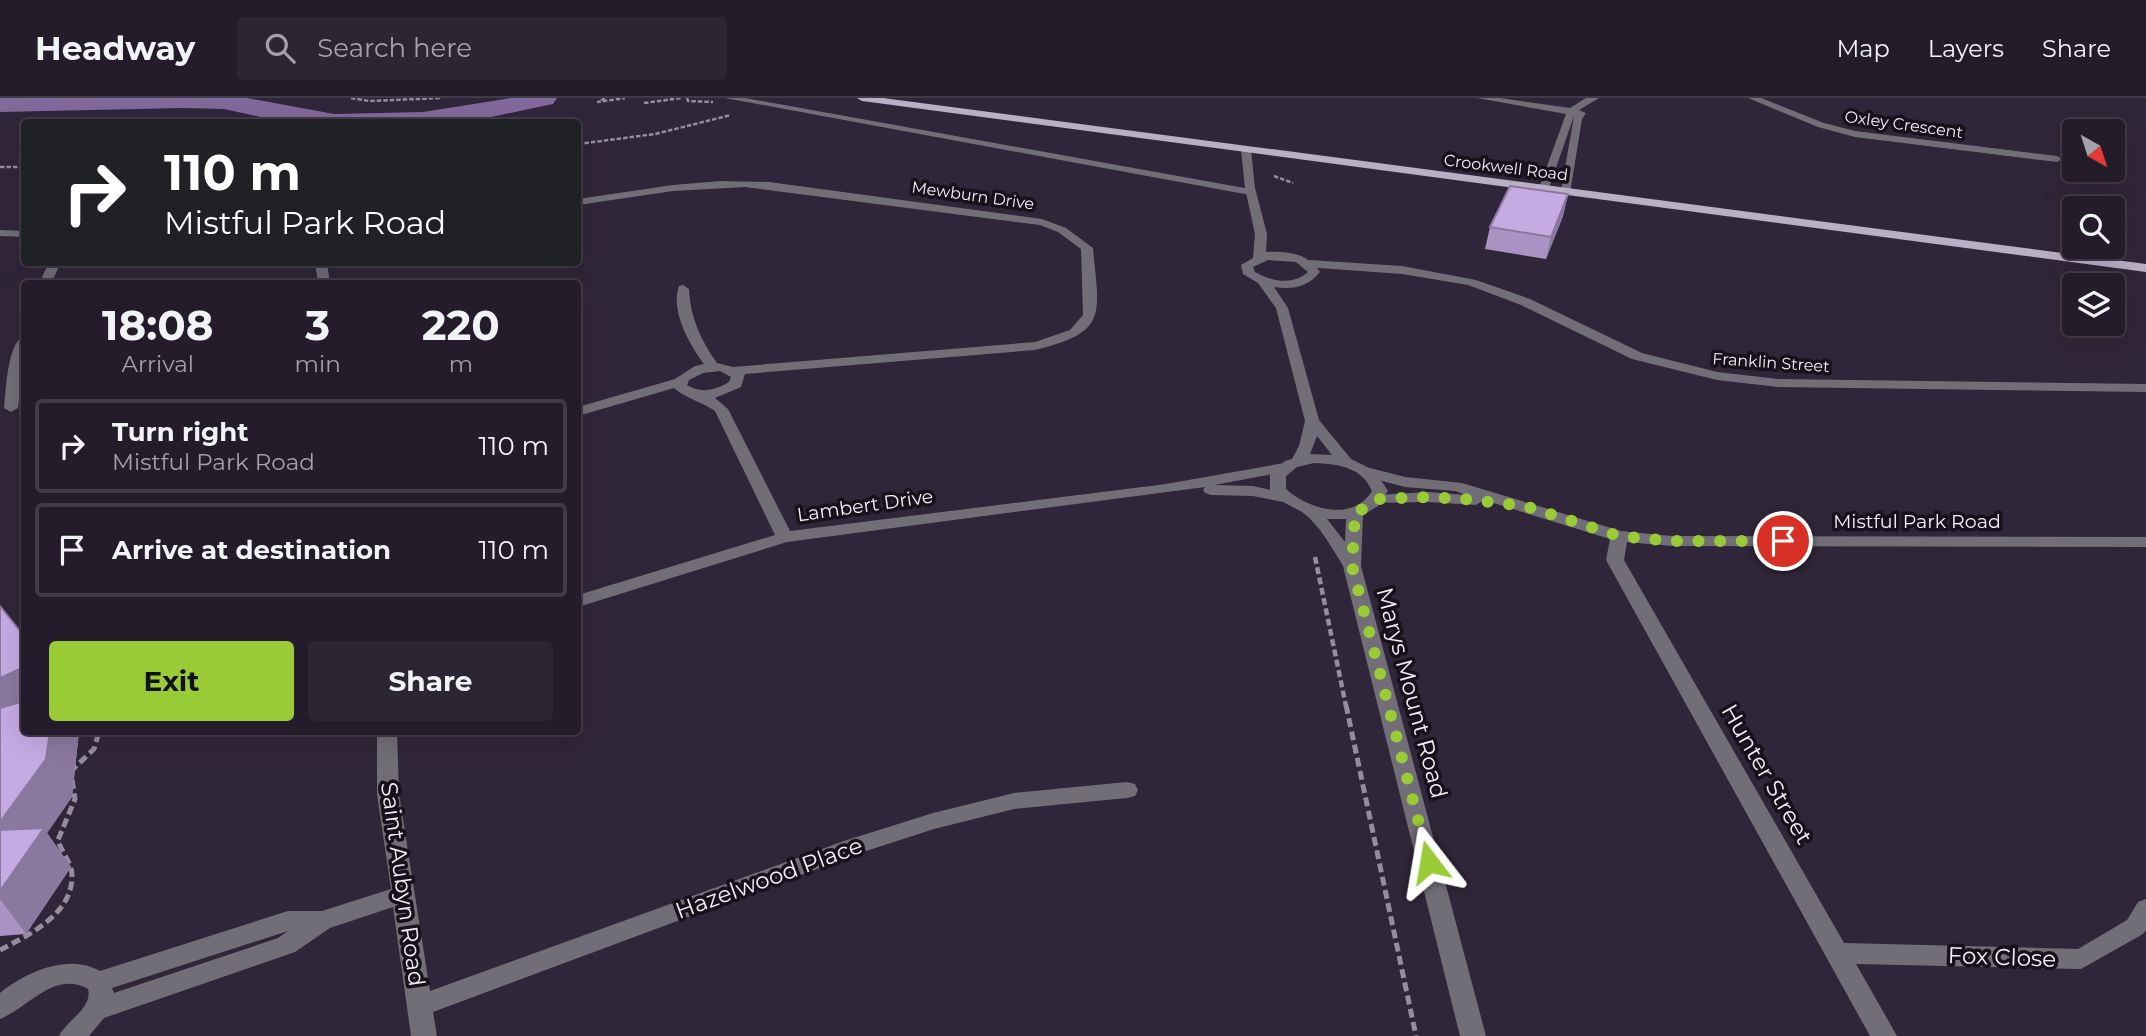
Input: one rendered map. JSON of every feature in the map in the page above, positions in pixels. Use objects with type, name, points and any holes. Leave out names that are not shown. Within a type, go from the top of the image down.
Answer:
[{"type":"main road","name":"Crookwell Road","points":[[862,98],[2146,268]]},
{"type":"street","points":[[730,98],[1250,192]]},
{"type":"street","points":[[1482,98],[1576,112],[1604,98]]},
{"type":"street","points":[[1544,188],[1576,112],[1594,98]]},
{"type":"street","name":"Oxley Crescent","points":[[1752,98],[1821,125],[1855,134],[2057,159]]},
{"type":"street","points":[[1566,191],[1576,112]]},
{"type":"street","points":[[1246,150],[1250,192],[1262,237],[1263,247],[1259,258]]},
{"type":"street","name":"Mewburn Drive","points":[[581,202],[691,185],[732,182],[769,185],[1042,222],[1062,230],[1087,248],[1090,319],[1081,331],[1064,340],[1035,346],[849,360],[736,376]]},
{"type":"street","points":[[0,233],[21,234]]},
{"type":"street","points":[[1262,237],[1292,257]]},
{"type":"street","points":[[1292,257],[1259,258],[1252,261],[1247,269],[1249,274],[1264,281],[1282,308],[1312,421],[1345,461]]},
{"type":"street","name":"Franklin Street","points":[[1292,257],[1309,264],[1442,277],[1490,288],[1523,300],[1630,353],[1690,372],[1728,379],[1778,383],[2146,388]]},
{"type":"street","points":[[1282,308],[1314,272],[1309,264]]},
{"type":"street","name":"Franklin Street","points":[[1264,281],[1282,284],[1371,268]]},
{"type":"street","points":[[683,289],[682,304],[702,353],[713,367],[736,376],[724,391],[721,409]]},
{"type":"street","points":[[11,408],[16,362],[21,348]]},
{"type":"street","points":[[681,386],[702,353]]},
{"type":"street","points":[[0,365],[16,362]]},
{"type":"street","points":[[693,371],[713,367]]},
{"type":"street","points":[[581,411],[681,386],[702,395],[721,409],[785,537]]},
{"type":"street","points":[[702,395],[724,391]]},
{"type":"street","points":[[1299,460],[1307,446],[1312,421]]},
{"type":"street","points":[[1299,460],[1314,458],[1345,461]]},
{"type":"street","name":"Lambert Drive","points":[[581,600],[785,537],[1166,489],[1284,468],[1299,460]]},
{"type":"street","name":"Mistful Park Road","points":[[1345,461],[1370,473],[1405,482],[1456,486],[1619,536],[1672,541],[2146,542]]},
{"type":"street","points":[[1283,497],[1276,482],[1284,468]]},
{"type":"street","points":[[1309,511],[1325,514],[1355,512],[1368,507],[1377,499],[1380,491],[1370,473]]},
{"type":"street","name":"Lambert Drive","points":[[1166,489],[1253,491],[1283,497],[1309,511]]},
{"type":"street","name":"Mistful Park Road","points":[[1377,499],[1452,498],[1525,506]]},
{"type":"street","name":"Marys Mount Road","points":[[1309,511],[1327,528],[1352,566]]},
{"type":"street","name":"Marys Mount Road","points":[[1355,512],[1352,566],[1474,1036]]},
{"type":"street","name":"Hunter Street","points":[[1619,536],[1615,560],[1884,1036]]},
{"type":"street","name":"Saint Aubyn Road","points":[[387,735],[388,794],[424,1036]]},
{"type":"street","name":"Hazelwood Place","points":[[420,1006],[852,847],[933,821],[1014,801],[1127,790]]},
{"type":"street","points":[[96,1010],[286,945],[322,921],[403,894]]},
{"type":"street","name":"Fox Close","points":[[1839,953],[2081,959],[2135,927],[2146,909]]},
{"type":"street","points":[[99,982],[288,921],[322,921]]},
{"type":"street","points":[[0,1008],[29,986],[57,975],[75,972],[89,975],[99,982],[102,995],[96,1010],[72,1036]]},
{"type":"path","points":[[351,98],[369,101],[442,98]]},
{"type":"path","points":[[605,98],[598,102],[625,98]]},
{"type":"path","points":[[649,98],[640,102],[681,98]]},
{"type":"path","points":[[0,167],[21,167]]},
{"type":"path","points":[[1274,176],[1293,183]]},
{"type":"path","points":[[1315,557],[1416,1036]]},
{"type":"path","points":[[64,775],[94,749],[98,735]]},
{"type":"path","points":[[0,950],[51,918],[64,901],[71,885],[70,864],[59,847],[58,840],[75,799],[71,771]]},
{"type":"building","points":[[1510,186],[1568,194],[1551,237],[1490,227]]},
{"type":"building","points":[[0,606],[21,632],[21,668],[0,678]]},
{"type":"building","points":[[21,702],[21,735],[50,735],[46,759],[0,822],[0,708]]},
{"type":"building","points":[[44,828],[0,891],[0,830]]},
{"type":"waterway","points":[[431,119],[491,111],[544,98]]},
{"type":"waterway","points":[[0,104],[224,101],[315,119]]},
{"type":"route","points":[[1429,862],[1383,694],[1352,566],[1355,512],[1368,507],[1377,499],[1464,499],[1525,506],[1619,536],[1672,541],[1783,541]]}]
